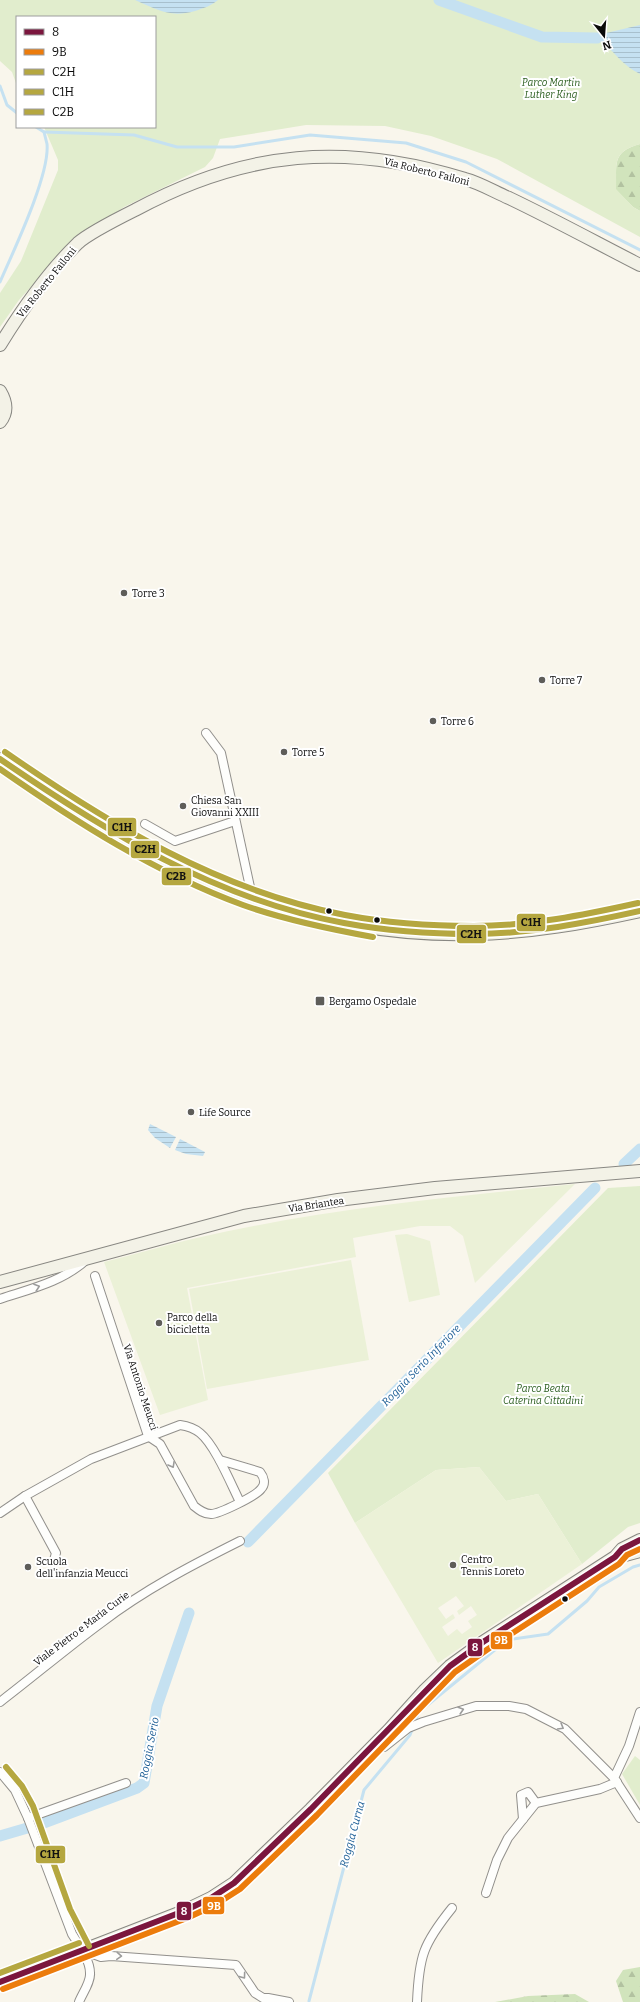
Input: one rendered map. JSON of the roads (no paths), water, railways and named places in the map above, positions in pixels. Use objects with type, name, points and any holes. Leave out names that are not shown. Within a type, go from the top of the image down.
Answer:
[{"type":"street","name":"Via Roberto Failoni","points":[[0,345],[17,318],[41,286],[79,242],[158,198],[196,182],[252,164],[303,156],[352,156],[402,163],[467,179],[532,209],[640,265]]},
{"type":"street","points":[[0,391],[5,400],[5,411],[0,422]]},
{"type":"street","points":[[206,733],[221,753],[250,887],[246,897]]},
{"type":"street","points":[[0,759],[52,796],[140,848],[206,881],[246,897],[330,921],[385,930],[428,934],[474,934],[522,931],[577,924],[640,911]]},
{"type":"street","points":[[145,824],[175,841],[236,821]]},
{"type":"street","name":"Via Briantea","points":[[0,1282],[89,1256],[244,1216],[338,1200],[435,1188],[640,1171]]},
{"type":"street","points":[[0,1299],[40,1286],[73,1272],[89,1256]]},
{"type":"street","name":"Via Antonio Meucci","points":[[0,1513],[25,1496],[90,1460],[148,1436],[95,1276]]},
{"type":"street","points":[[148,1436],[180,1425],[193,1428],[204,1436],[220,1460],[240,1502]]},
{"type":"street","points":[[148,1436],[160,1444],[194,1506],[203,1513],[217,1513],[240,1502],[262,1488],[264,1479],[257,1471],[220,1460]]},
{"type":"street","points":[[25,1496],[56,1553],[54,1560]]},
{"type":"street","points":[[3,1981],[184,1911],[211,1898],[234,1883],[312,1809],[425,1690],[450,1666],[483,1642],[615,1557],[622,1549],[640,1540]]},
{"type":"street","name":"Viale Pietro e Maria Curie","points":[[0,1702],[101,1623],[130,1603],[172,1576],[240,1541]]},
{"type":"street","points":[[615,1557],[640,1551]]},
{"type":"street","points":[[371,1747],[384,1747],[408,1728],[476,1706],[509,1706],[526,1709],[565,1728],[616,1780],[640,1818]]},
{"type":"street","points":[[486,1893],[497,1860],[508,1838],[536,1803],[600,1789],[616,1780],[640,1712]]},
{"type":"street","points":[[0,1772],[15,1790],[28,1818],[72,1934],[82,1950],[91,1973],[90,1979],[78,2002]]},
{"type":"street","points":[[28,1818],[126,1783]]},
{"type":"street","points":[[523,1819],[521,1795],[528,1792],[536,1803]]},
{"type":"street","points":[[417,2002],[418,1972],[421,1959],[430,1937],[452,1908]]},
{"type":"street","points":[[82,1950],[101,1957],[111,1956],[236,1965],[262,2000],[268,1998],[289,2002]]},
{"type":"water","points":[[135,0],[218,0],[201,9],[178,14],[164,12]]},
{"type":"water","points":[[640,25],[640,74],[628,67],[597,38],[602,34]]},
{"type":"water","points":[[150,1124],[176,1137],[170,1148],[155,1138],[148,1130]]},
{"type":"water","points":[[180,1139],[205,1152],[203,1156],[186,1154],[175,1150]]},
{"type":"waterway","points":[[439,0],[542,37],[597,38]]},
{"type":"waterway","points":[[0,86],[7,105],[16,112]]},
{"type":"waterway","points":[[0,282],[30,213],[43,174],[47,144],[44,132],[38,128]]},
{"type":"waterway","points":[[44,132],[134,135],[177,147],[234,147],[310,135],[406,143],[466,162],[640,250]]},
{"type":"waterway","name":"Roggia Serio Inferiore","points":[[624,1164],[640,1149]]},
{"type":"waterway","name":"Roggia Serio Inferiore","points":[[248,1542],[595,1188]]},
{"type":"waterway","name":"Roggia Curna","points":[[309,2001],[364,1790],[410,1735],[419,1712],[507,1640],[548,1634],[587,1601],[599,1587],[633,1567],[640,1565]]},
{"type":"waterway","name":"Roggia Serio","points":[[0,1836],[41,1824],[137,1788],[144,1783],[157,1706],[189,1613]]},
{"type":"place","name":"Torre 3","points":[[124,593]]},
{"type":"place","name":"Torre 7","points":[[542,680]]},
{"type":"place","name":"Torre 6","points":[[433,721]]},
{"type":"place","name":"Torre 5","points":[[284,752]]},
{"type":"place","name":"Chiesa San Giovanni XXIII","points":[[183,806]]},
{"type":"place","name":"Bergamo Ospedale","points":[[320,1001]]},
{"type":"place","name":"Life Source","points":[[191,1112]]},
{"type":"place","name":"Parco della bicicletta","points":[[159,1323]]},
{"type":"place","name":"Centro Tennis Loreto","points":[[453,1565]]},
{"type":"place","name":"Scuola dell'infanzia Meucci","points":[[28,1567]]},
{"type":"park label","name":"Parco Martin Luther King","points":[[551,88]]},
{"type":"park label","name":"Parco Beata Caterina Cittadini","points":[[543,1394]]}]
